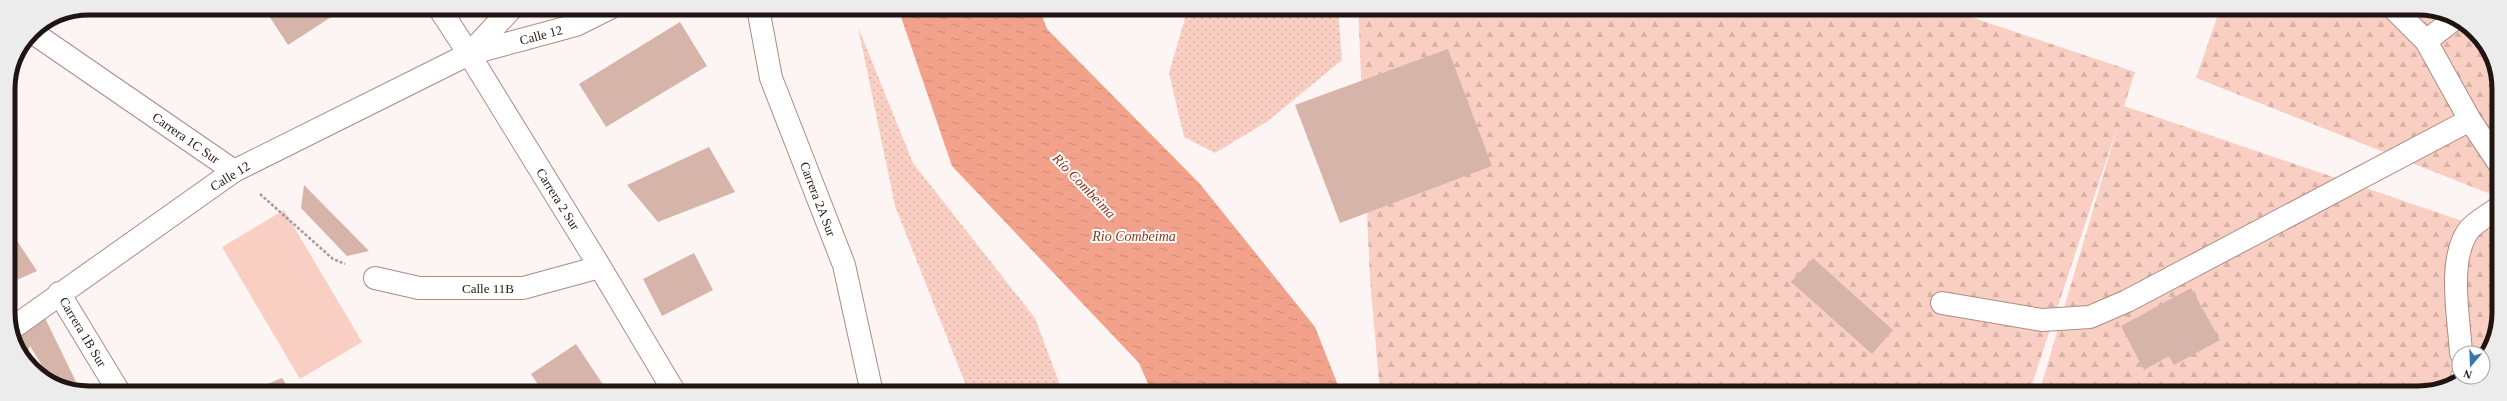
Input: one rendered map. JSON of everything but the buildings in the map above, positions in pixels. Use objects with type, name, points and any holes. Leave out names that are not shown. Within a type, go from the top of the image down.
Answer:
[{"type":"street","name":"Carrera 2 Sur","points":[[444,15],[600,267],[671,386]]},
{"type":"street","name":"Calle 12","points":[[469,54],[505,15]]},
{"type":"street","name":"Calle 12","points":[[16,325],[59,293],[234,171],[469,54],[576,25],[596,15]]},
{"type":"street","name":"Carrera 2A Sur","points":[[759,15],[771,78],[844,265],[870,386]]},
{"type":"street","points":[[2400,15],[2426,41],[2470,120],[2492,153]]},
{"type":"street","points":[[2426,41],[2450,23]]},
{"type":"street","name":"Carrera 1C Sur","points":[[38,36],[234,171]]},
{"type":"street","points":[[1942,303],[2042,320],[2090,317],[2127,301],[2470,120]]},
{"type":"street","points":[[2460,345],[2456,286],[2458,252],[2469,230],[2492,213]]},
{"type":"street","name":"Calle 11B","points":[[375,278],[419,288],[523,288],[600,267]]},
{"type":"street","name":"Carrera 1B Sur","points":[[59,293],[115,386]]},
{"type":"path","name":"Carrera 1C Sur","points":[[234,171],[333,259],[375,278]]},
{"type":"green space","points":[[1186,15],[1339,15],[1342,60],[1268,121],[1215,153],[1184,137],[1169,73]]},
{"type":"green space","points":[[1358,15],[1965,15],[2135,72],[2124,106],[2492,231],[2492,312],[2491,326],[2488,336],[2484,345],[2451,345],[2451,378],[2442,382],[2423,386],[2041,386],[2118,125],[2031,386],[1379,386],[1370,279]]},
{"type":"green space","points":[[2218,15],[2418,15],[2446,21],[2467,33],[2474,40],[2482,52],[2491,75],[2492,195],[2196,78]]},
{"type":"green space","points":[[858,27],[913,163],[1035,318],[1060,386],[966,386],[895,206]]},
{"type":"green space","points":[[284,210],[362,342],[300,379],[222,247]]},
{"type":"water","name":"Rio Combeima","points":[[900,15],[1042,15],[1047,29],[1200,184],[1315,327],[1338,386],[1149,386],[1139,363],[952,166]]},
{"type":"water label","name":"Río Combeima","points":[[1084,186]]}]
